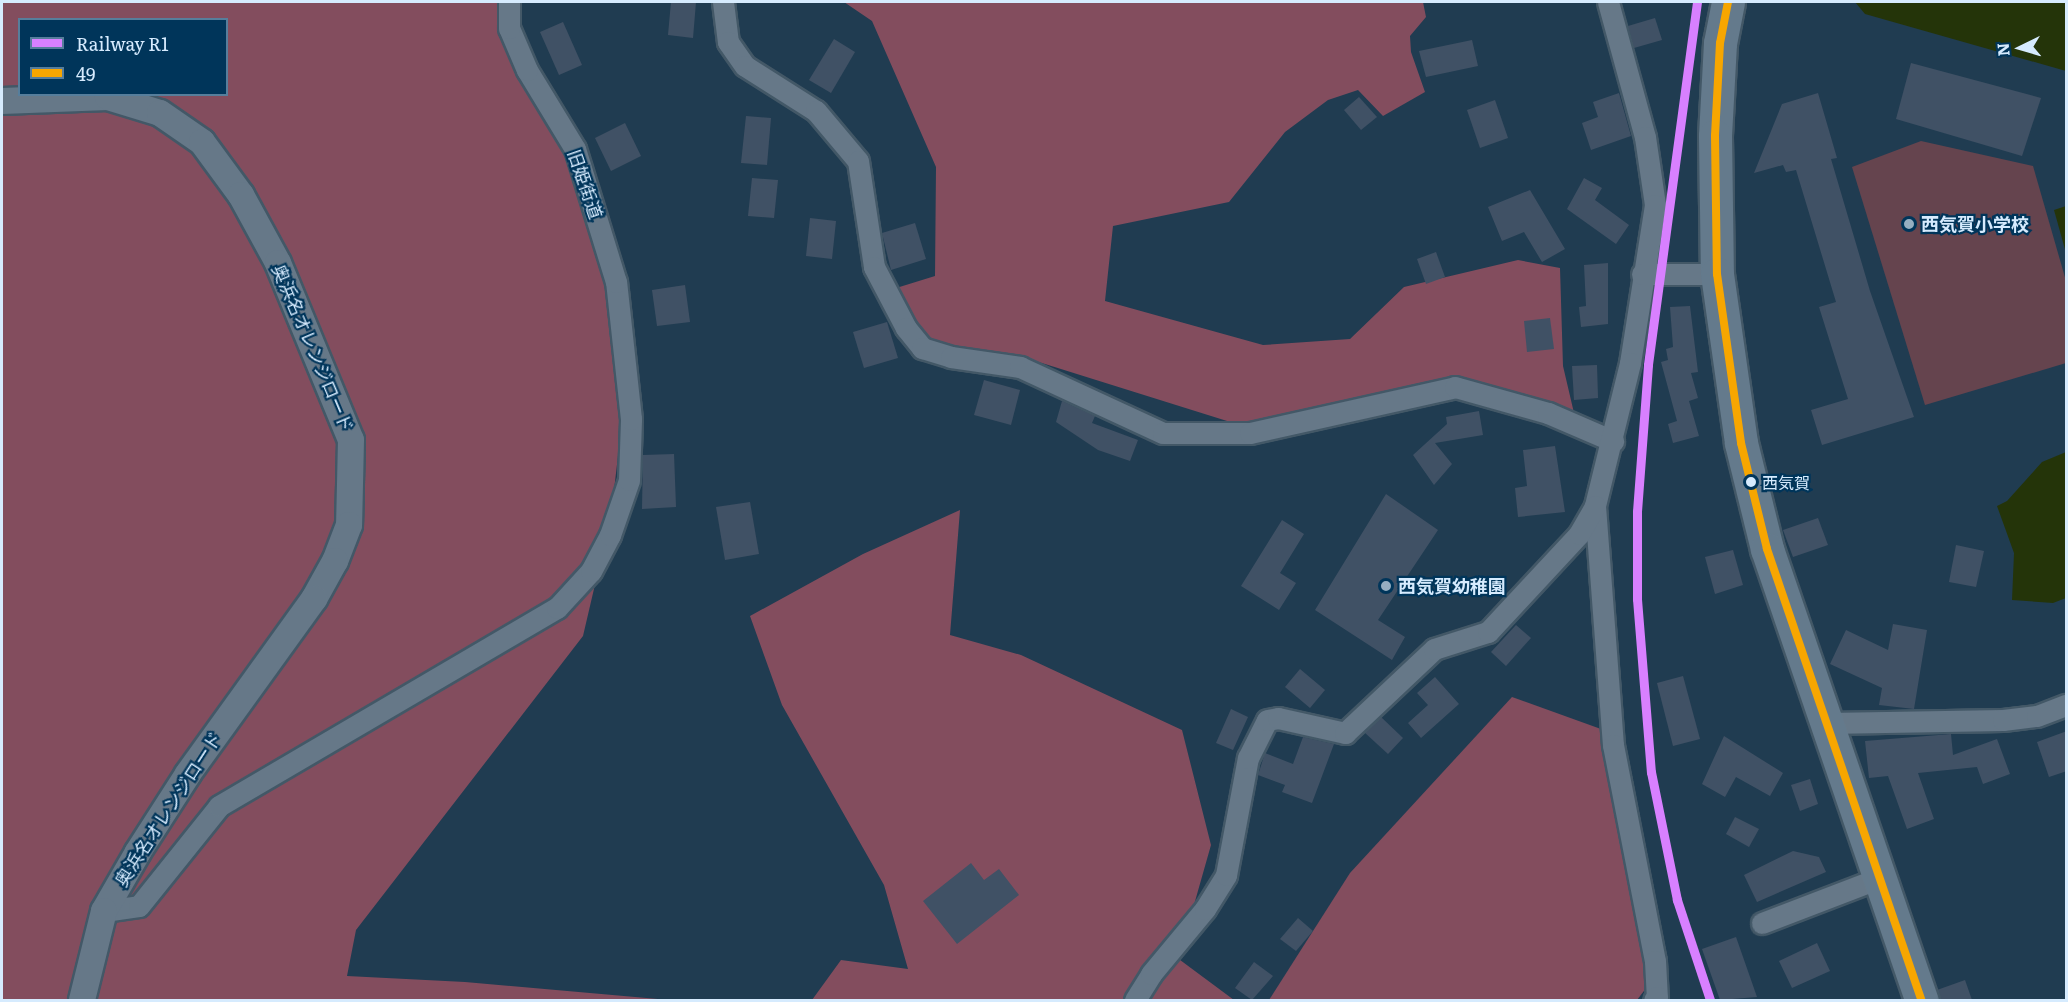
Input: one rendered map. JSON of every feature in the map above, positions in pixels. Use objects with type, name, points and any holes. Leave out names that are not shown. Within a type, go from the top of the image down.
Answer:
[{"type":"highway","points":[[1728,2],[1720,43],[1716,125],[1717,274],[1741,443],[1765,538],[1921,1000]]},
{"type":"street","name":"旧姫街道","points":[[104,911],[139,906],[219,806],[557,608],[591,571],[610,535],[629,480],[627,380],[616,282],[575,149],[527,70],[509,27],[509,2]]},
{"type":"street","points":[[723,2],[728,42],[745,66],[816,111],[858,161],[874,267],[906,328],[922,348],[951,357],[1020,367],[1163,434],[1250,433],[1455,387],[1548,413],[1613,441]]},
{"type":"street","points":[[1135,1000],[1151,975],[1205,909],[1226,874],[1248,758],[1268,720],[1278,718],[1345,733],[1434,650],[1488,632],[1579,534],[1595,506],[1613,441],[1655,205],[1645,136],[1608,2]]},
{"type":"street","name":"奥浜名オレンジロード","points":[[2,101],[108,97],[160,113],[202,142],[241,195],[278,263],[351,440],[349,525],[335,561],[314,599],[182,783],[104,911],[82,1000]]},
{"type":"street","points":[[1642,274],[1717,274]]},
{"type":"street","points":[[1595,506],[1613,745],[1655,961],[1657,997],[1654,1000]]},
{"type":"street","points":[[1827,723],[2002,720],[2037,716],[2067,705]]},
{"type":"street","points":[[1762,923],[1879,878]]},
{"type":"shaded area","points":[[2,2],[509,2],[607,251],[623,413],[611,516],[583,636],[356,930],[347,976],[465,982],[669,1000],[2,1000]]},
{"type":"shaded area","points":[[844,2],[1423,2],[1426,17],[1410,36],[1411,52],[1425,92],[1383,116],[1358,90],[1328,100],[1285,132],[1229,202],[1113,226],[1105,301],[1263,345],[1350,339],[1404,287],[1518,260],[1560,268],[1563,366],[1574,413],[1455,384],[1259,431],[1029,359],[922,348],[893,289],[935,276],[936,167],[872,21]]},
{"type":"shaded area","points":[[1855,2],[2066,2],[2066,71],[1865,14]]},
{"type":"shaded area","points":[[1921,141],[2033,166],[2066,281],[2066,363],[1925,405],[1852,167]]},
{"type":"shaded area","points":[[2066,206],[2066,253],[2054,210]]},
{"type":"shaded area","points":[[2066,452],[2066,598],[2053,603],[2012,600],[2014,553],[1997,506],[2007,501],[2042,462]]},
{"type":"shaded area","points":[[960,510],[950,635],[1021,655],[1182,730],[1211,845],[1186,933],[1172,954],[1234,1000],[812,1000],[841,960],[908,969],[884,885],[782,705],[750,616],[863,554]]},
{"type":"shaded area","points":[[1512,697],[1612,733],[1650,983],[1637,1000],[1269,1000],[1350,873]]},
{"type":"building","points":[[671,2],[696,2],[693,38],[668,35]]},
{"type":"building","points":[[1655,18],[1662,40],[1634,48],[1628,26]]},
{"type":"building","points":[[563,22],[582,65],[559,75],[540,32]]},
{"type":"building","points":[[834,39],[855,52],[831,93],[809,80]]},
{"type":"building","points":[[1472,40],[1478,66],[1426,77],[1419,51]]},
{"type":"building","points":[[1911,63],[2041,98],[2022,156],[1896,119]]},
{"type":"building","points":[[1619,93],[1631,136],[1591,150],[1582,123],[1598,117],[1593,102]]},
{"type":"building","points":[[1818,93],[1837,158],[1831,159],[1870,291],[1914,417],[1822,445],[1811,410],[1848,399],[1819,307],[1836,302],[1796,170],[1786,172],[1783,165],[1754,173],[1782,104]]},
{"type":"building","points":[[1359,97],[1377,117],[1361,130],[1344,110]]},
{"type":"building","points":[[1495,100],[1508,138],[1480,148],[1467,110]]},
{"type":"building","points":[[746,116],[771,118],[767,165],[741,163]]},
{"type":"building","points":[[625,123],[641,156],[611,171],[595,138]]},
{"type":"building","points":[[752,178],[778,180],[774,218],[748,216]]},
{"type":"building","points":[[1584,178],[1602,188],[1595,200],[1629,225],[1616,244],[1567,209]]},
{"type":"building","points":[[1530,190],[1565,249],[1542,262],[1524,232],[1502,241],[1488,207]]},
{"type":"building","points":[[810,218],[836,221],[832,259],[806,256]]},
{"type":"building","points":[[915,223],[926,259],[891,270],[882,233]]},
{"type":"building","points":[[1436,252],[1445,277],[1426,284],[1417,259]]},
{"type":"building","points":[[1608,263],[1608,324],[1581,327],[1579,307],[1586,306],[1584,265]]},
{"type":"building","points":[[685,285],[690,322],[657,326],[652,290]]},
{"type":"building","points":[[1690,306],[1698,372],[1691,373],[1698,398],[1689,401],[1699,436],[1673,443],[1668,424],[1677,421],[1661,362],[1668,360],[1666,349],[1673,347],[1670,307]]},
{"type":"building","points":[[1550,318],[1554,349],[1527,352],[1524,321]]},
{"type":"building","points":[[887,322],[898,358],[864,368],[853,332]]},
{"type":"building","points":[[1597,365],[1598,398],[1574,400],[1572,366]]},
{"type":"building","points":[[984,380],[1020,390],[1011,425],[974,415]]},
{"type":"building","points":[[1062,401],[1095,416],[1092,423],[1138,440],[1130,461],[1098,450],[1056,422]]},
{"type":"building","points":[[1479,411],[1483,435],[1435,443],[1452,464],[1434,485],[1413,455],[1447,424],[1446,417]]},
{"type":"building","points":[[1555,446],[1565,512],[1518,517],[1515,488],[1527,486],[1523,450]]},
{"type":"building","points":[[674,454],[676,507],[642,509],[643,455]]},
{"type":"building","points":[[1386,494],[1438,530],[1378,620],[1405,637],[1392,660],[1315,610]]},
{"type":"building","points":[[750,502],[759,554],[725,560],[716,507]]},
{"type":"building","points":[[1818,518],[1828,545],[1793,557],[1783,530]]},
{"type":"building","points":[[1282,520],[1304,534],[1280,573],[1296,583],[1279,610],[1241,586]]},
{"type":"building","points":[[1956,545],[1984,551],[1976,587],[1949,582]]},
{"type":"building","points":[[1733,550],[1743,585],[1715,594],[1705,557]]},
{"type":"building","points":[[1893,624],[1927,630],[1914,709],[1879,705],[1882,688],[1830,664],[1846,630],[1888,650]]},
{"type":"building","points":[[1516,625],[1531,638],[1506,666],[1491,652]]},
{"type":"building","points":[[1300,669],[1325,690],[1310,708],[1285,687]]},
{"type":"building","points":[[1683,676],[1700,739],[1673,746],[1657,683]]},
{"type":"building","points":[[1435,677],[1459,704],[1421,738],[1408,723],[1428,705],[1417,693]]},
{"type":"building","points":[[1231,709],[1248,717],[1233,750],[1216,743]]},
{"type":"building","points":[[1381,717],[1403,738],[1388,754],[1364,732]]},
{"type":"building","points":[[2067,731],[2067,771],[2049,777],[2037,742]]},
{"type":"building","points":[[1951,734],[1953,755],[1997,739],[2010,774],[1983,784],[1977,767],[1918,773],[1934,819],[1907,829],[1888,776],[1869,778],[1865,741]]},
{"type":"building","points":[[1724,736],[1783,773],[1770,796],[1736,777],[1725,797],[1702,784]]},
{"type":"building","points":[[1303,737],[1334,744],[1312,803],[1282,792],[1285,785],[1258,775],[1265,753],[1293,764]]},
{"type":"building","points":[[1810,779],[1818,804],[1800,811],[1791,785]]},
{"type":"building","points":[[1735,817],[1759,829],[1749,847],[1726,834]]},
{"type":"building","points":[[1793,851],[1819,857],[1826,872],[1757,902],[1744,875]]},
{"type":"building","points":[[971,863],[984,880],[999,869],[1019,895],[957,944],[923,901]]},
{"type":"building","points":[[1298,918],[1313,931],[1296,951],[1280,939]]},
{"type":"building","points":[[1736,937],[1757,997],[1720,1000],[1702,949]]},
{"type":"building","points":[[1817,943],[1830,971],[1792,988],[1779,961]]},
{"type":"building","points":[[1254,962],[1273,976],[1252,1000],[1235,988]]},
{"type":"building","points":[[1965,980],[1972,1000],[1939,1000],[1937,990]]},
{"type":"rail line","name":"R1","points":[[1697,2],[1648,365],[1637,512],[1637,599],[1651,772],[1677,900],[1710,1000]]},
{"type":"transit line","name":"49","points":[[1728,2],[1720,43],[1715,136],[1717,274],[1741,443],[1767,549],[1921,1000]]},
{"type":"place","name":"西気賀小学校","points":[[1909,224]]},
{"type":"place","name":"西気賀","points":[[1751,482]]},
{"type":"place","name":"西気賀幼稚園","points":[[1386,586]]}]
